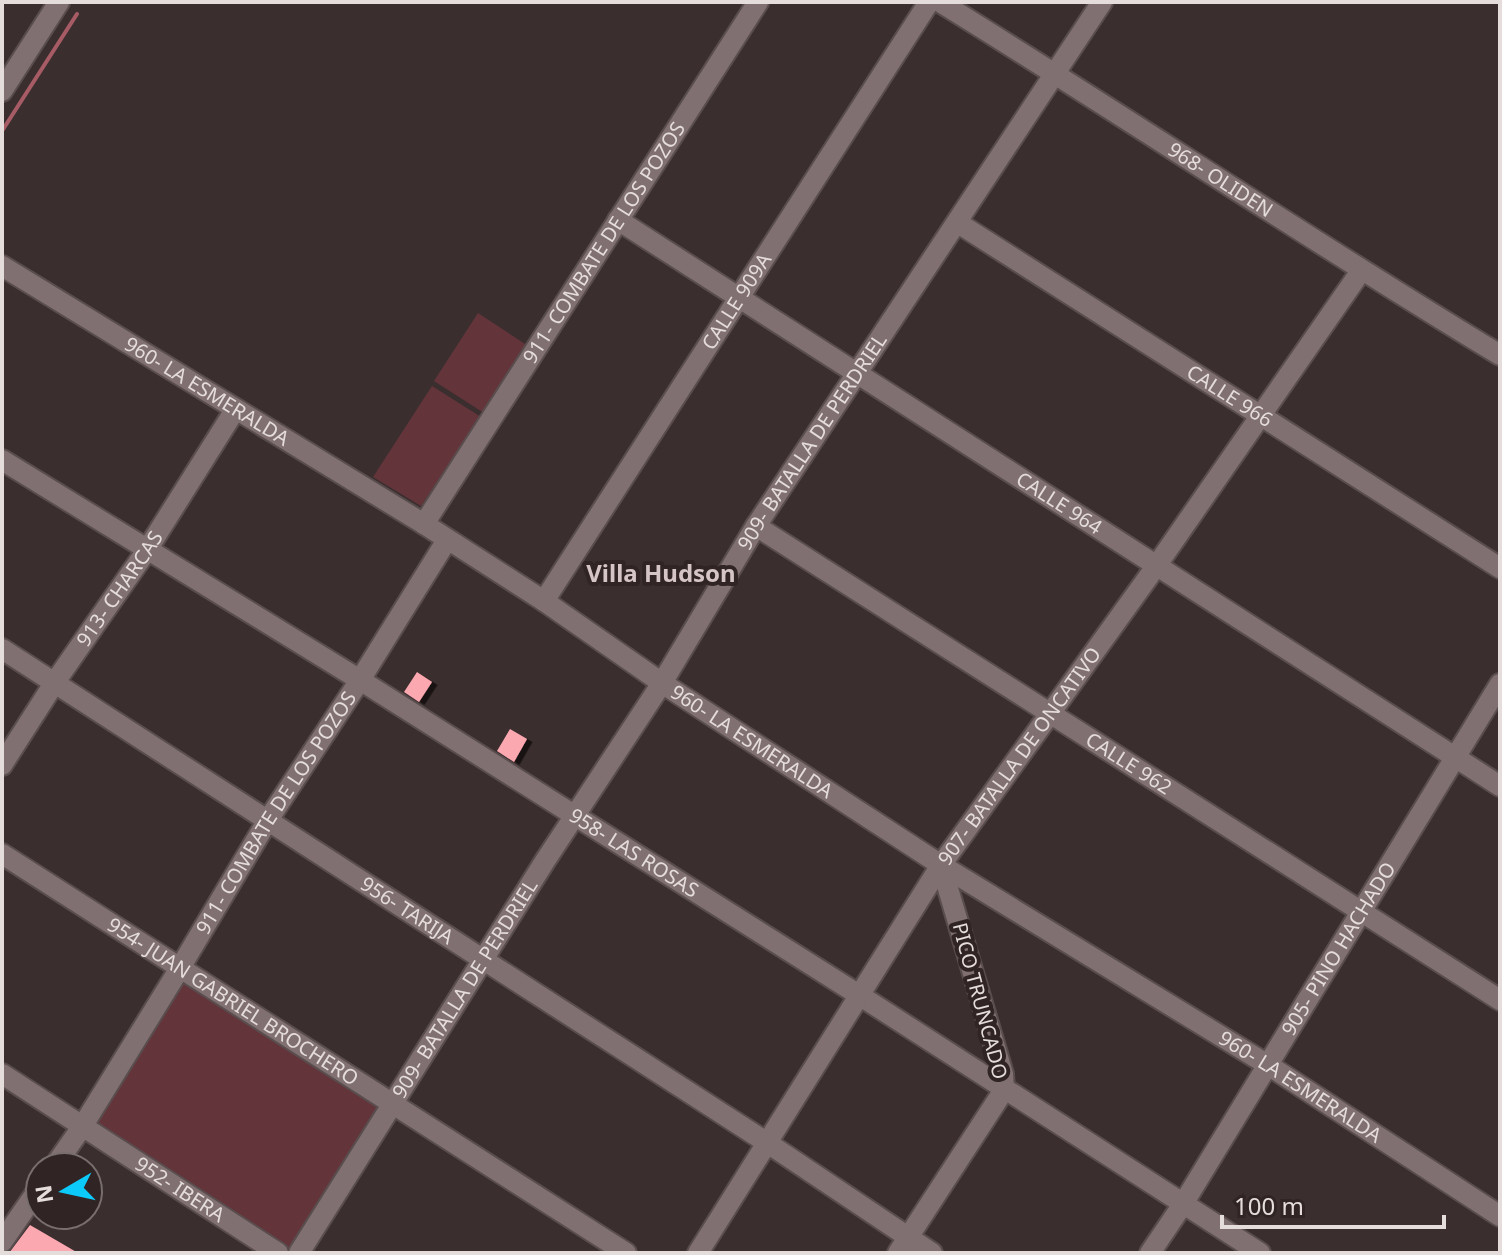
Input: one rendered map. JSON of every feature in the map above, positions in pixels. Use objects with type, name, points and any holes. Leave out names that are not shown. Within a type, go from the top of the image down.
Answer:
[{"type":"street","points":[[2,91],[59,2]]},
{"type":"street","name":"911- COMBATE DE LOS POZOS","points":[[424,524],[758,2]]},
{"type":"street","name":"CALLE 909A","points":[[544,601],[929,2]]},
{"type":"street","name":"968- OLIDEN","points":[[940,2],[1361,271],[1500,355]]},
{"type":"street","name":"909- BATALLA DE PERDRIEL","points":[[299,1253],[574,815],[662,683],[756,526],[1102,2]]},
{"type":"street","name":"CALLE 964","points":[[618,220],[1500,786]]},
{"type":"street","name":"CALLE 966","points":[[958,223],[1500,568]]},
{"type":"street","name":"960- LA ESMERALDA","points":[[2,266],[424,524],[941,865],[1268,1065],[1500,1216]]},
{"type":"street","name":"907- BATALLA DE ONCATIVO","points":[[698,1253],[941,865],[1157,565],[1361,271]]},
{"type":"street","name":"913- CHARCAS","points":[[2,765],[55,682],[147,550],[235,410]]},
{"type":"street","name":"958- LAS ROSAS","points":[[2,460],[360,680],[1260,1253]]},
{"type":"street","name":"CALLE 962","points":[[756,526],[1500,1000]]},
{"type":"street","name":"911- COMBATE DE LOS POZOS","points":[[65,1151],[268,820],[447,540]]},
{"type":"street","name":"956- TARIJA","points":[[2,649],[766,1142],[903,1245],[932,1253]]},
{"type":"street","name":"905- PINO HACHADO","points":[[1150,1253],[1183,1204],[1500,684]]},
{"type":"street","name":"954- JUAN GABRIEL BROCHERO","points":[[2,854],[626,1253]]},
{"type":"street","name":"PICO TRUNCADO","points":[[903,1245],[1004,1090],[1003,1074],[941,865]]},
{"type":"street","name":"952- IBERA","points":[[2,1074],[278,1253]]},
{"type":"street","points":[[2,1242],[24,1210]]},
{"type":"shaded area","points":[[478,313],[528,346],[484,413],[434,381]]},
{"type":"shaded area","points":[[432,386],[481,417],[421,506],[373,477]]},
{"type":"shaded area","points":[[183,976],[385,1107],[290,1253],[176,1173],[91,1124]]},
{"type":"building","points":[[417,672],[432,682],[419,702],[404,692]]},
{"type":"building","points":[[510,729],[527,739],[514,762],[497,751]]},
{"type":"building","points":[[26,1231],[40,1231],[78,1253],[9,1253]]},
{"type":"waterway","points":[[2,131],[77,14]]},
{"type":"district","name":"Villa Hudson","points":[[661,574]]}]
